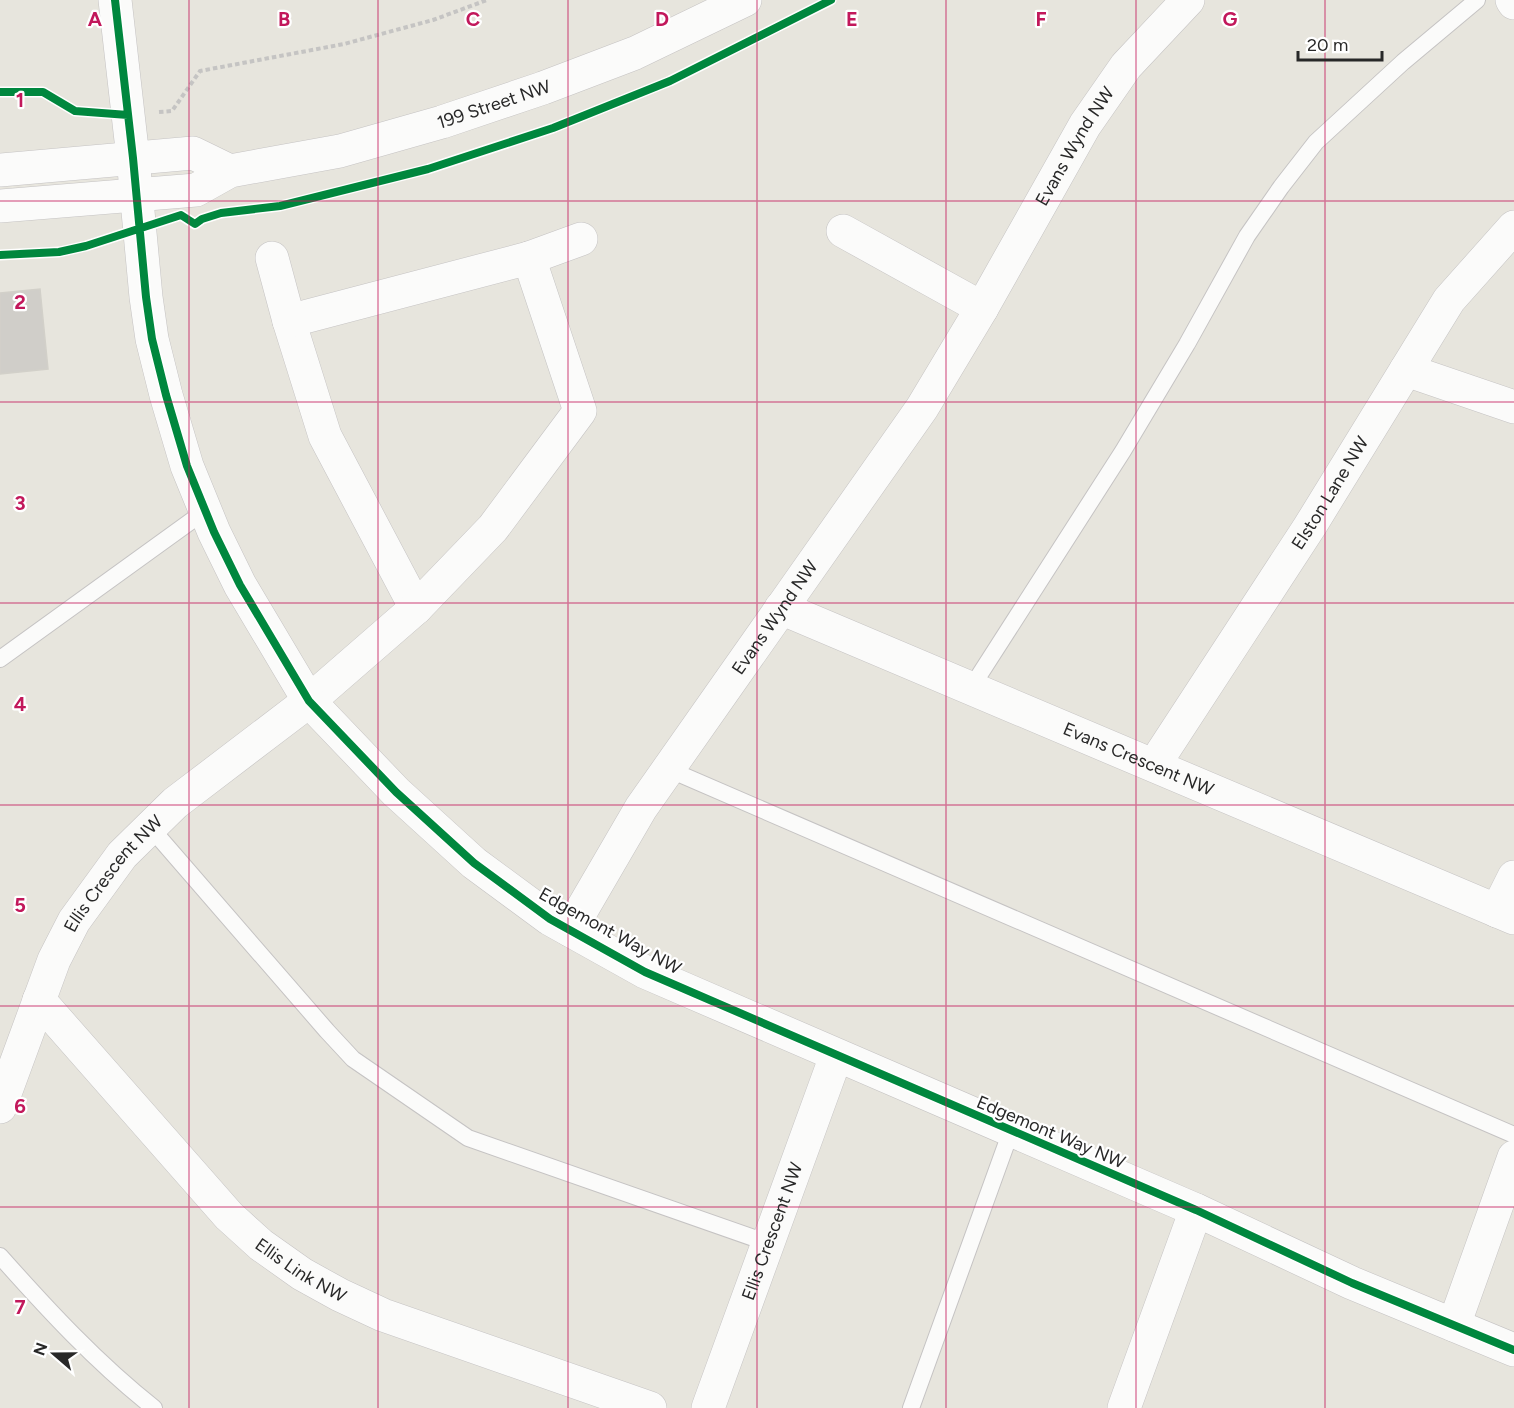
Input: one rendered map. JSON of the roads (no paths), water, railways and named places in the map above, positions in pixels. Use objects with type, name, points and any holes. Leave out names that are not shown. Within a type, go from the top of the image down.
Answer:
[{"type":"street","name":"Edgemont Way NW","points":[[115,0],[146,297],[166,395],[184,456],[214,532],[240,585],[309,701],[396,792],[474,862],[550,919],[645,972],[1196,1210],[1352,1283],[1514,1350]]},
{"type":"street","name":"199 Street NW","points":[[0,206],[196,190],[230,171],[340,151],[442,122],[543,88],[634,53],[745,0]]},
{"type":"street","name":"Evans Wynd NW","points":[[570,930],[615,851],[668,770],[922,408],[982,308],[1085,125],[1126,66],[1188,0]]},
{"type":"street","points":[[0,170],[193,153],[230,171]]},
{"type":"street","name":"Elston Lane NW","points":[[1154,765],[1310,526],[1449,300],[1514,227]]},
{"type":"street","points":[[843,231],[982,308]]},
{"type":"street","points":[[289,321],[529,258],[580,239]]},
{"type":"street","points":[[272,258],[325,436],[416,608]]},
{"type":"street","name":"Ellis Crescent NW","points":[[0,1107],[54,960],[74,921],[122,855],[175,802],[309,701],[416,608],[494,528],[580,411],[529,258]]},
{"type":"street","points":[[1406,370],[1514,407]]},
{"type":"street","name":"Evans Crescent NW","points":[[781,608],[1505,914],[1514,877]]},
{"type":"street","name":"Ellis Link NW","points":[[39,999],[229,1216],[261,1245],[302,1274],[383,1315],[650,1408]]},
{"type":"street","name":"Ellis Crescent NW","points":[[708,1408],[837,1056]]},
{"type":"street","points":[[1454,1325],[1514,1157]]},
{"type":"street","points":[[1124,1408],[1196,1210]]},
{"type":"lane","points":[[971,688],[1124,452],[1248,236],[1281,187],[1316,141],[1403,62],[1477,0]]},
{"type":"lane","points":[[0,658],[206,511]]},
{"type":"lane","points":[[668,770],[1514,1135]]},
{"type":"lane","points":[[150,827],[353,1059],[468,1138],[768,1243]]},
{"type":"lane","points":[[911,1408],[1011,1131]]},
{"type":"lane","points":[[0,1256],[79,1342],[124,1384],[154,1408]]}]
